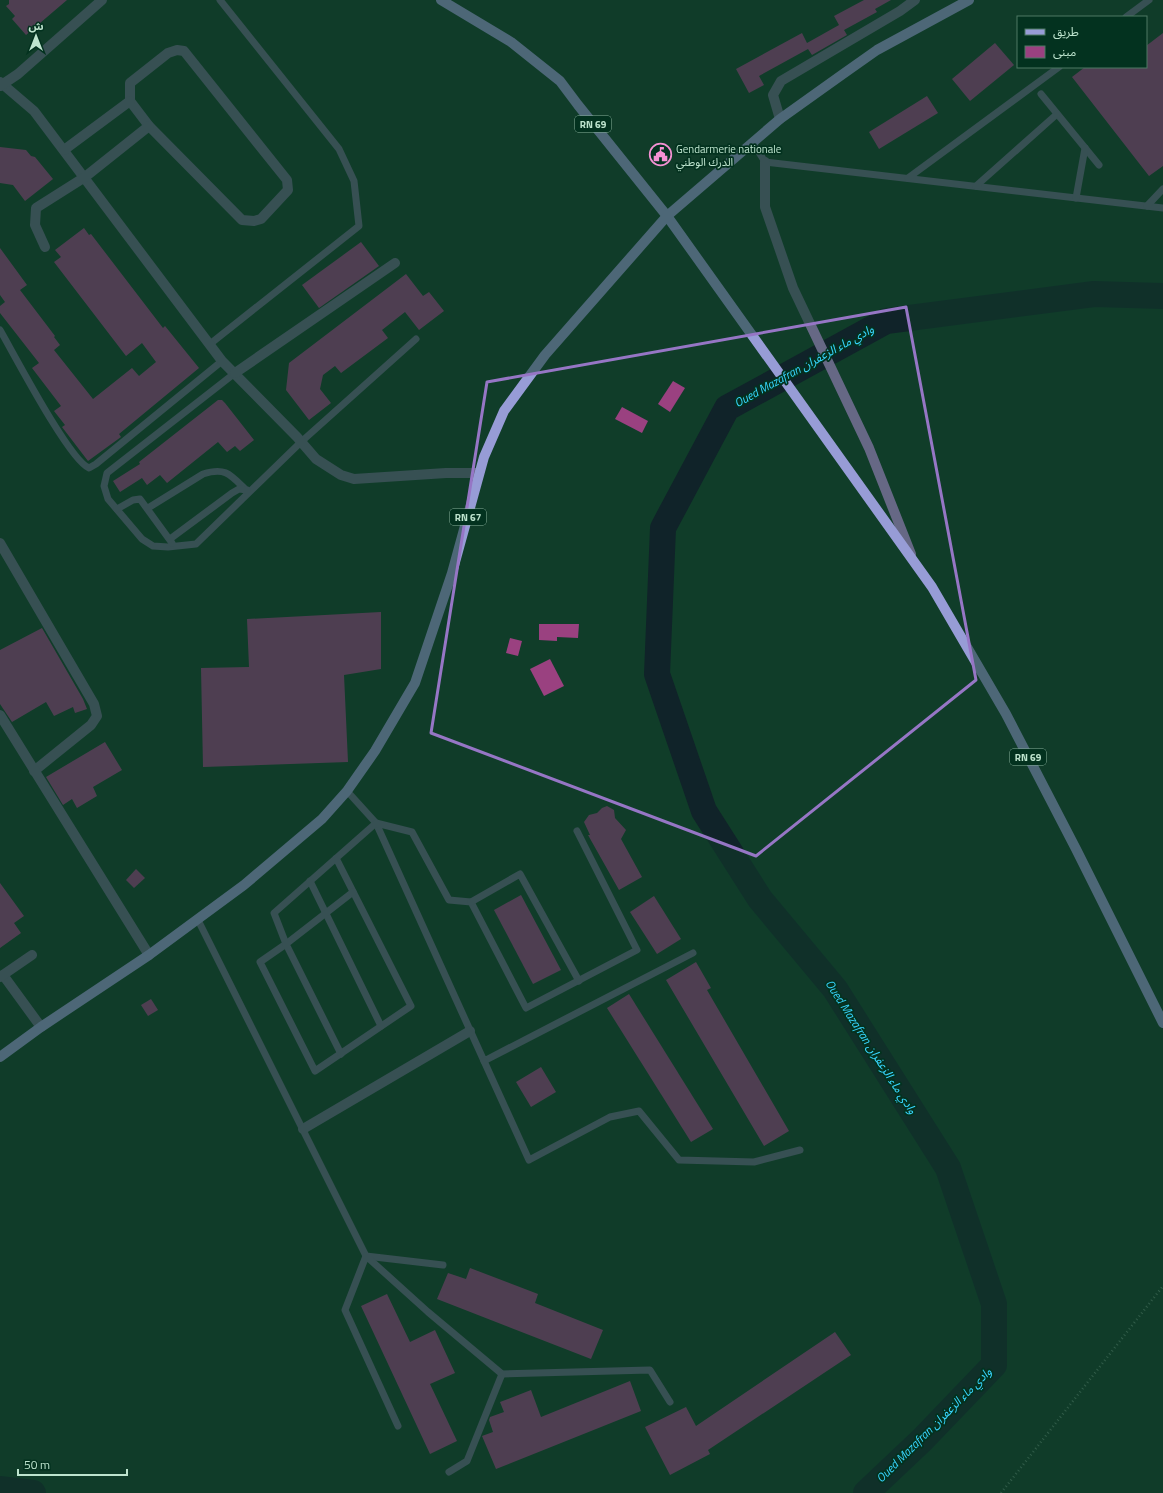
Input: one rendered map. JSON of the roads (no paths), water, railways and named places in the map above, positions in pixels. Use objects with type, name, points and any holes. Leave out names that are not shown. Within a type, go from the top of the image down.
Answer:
[{"type":"main road","name":"RN 69","points":[[441,0],[511,42],[560,81],[667,216],[936,593],[1006,714],[1076,849],[1163,1023]]},
{"type":"main road","name":"RN 67","points":[[0,1057],[41,1027],[149,955],[244,885],[322,819],[347,791],[375,751],[415,683],[452,574],[484,457],[504,411],[546,355],[667,216],[724,165],[780,119],[877,50],[969,0]]},
{"type":"street","points":[[102,0],[18,74],[0,84],[34,111],[222,361],[316,459],[330,470],[354,479],[446,473],[479,473]]},
{"type":"street","points":[[780,119],[773,96],[781,81],[900,11],[913,1]]},
{"type":"street","points":[[184,51],[288,180],[288,190],[261,219],[254,221],[242,220],[149,126],[130,101],[130,83],[168,53],[184,51]]},
{"type":"street","points":[[64,150],[130,101]]},
{"type":"street","points":[[45,247],[35,225],[36,208],[85,177],[149,126]]},
{"type":"street","points":[[765,162],[765,207],[793,288],[870,448],[914,562]]},
{"type":"street","points":[[235,373],[395,263]]},
{"type":"street","points":[[0,543],[94,704],[97,716],[91,725],[34,771]]},
{"type":"street","points":[[0,715],[149,955]]},
{"type":"street","points":[[32,955],[1,976],[41,1027]]},
{"type":"street","points":[[303,1129],[470,1031]]},
{"type":"lane","points":[[210,344],[359,226],[354,182],[339,149],[220,0]]},
{"type":"lane","points":[[1127,16],[1149,0]]},
{"type":"lane","points":[[908,178],[1058,68]]},
{"type":"lane","points":[[1041,94],[1098,165]]},
{"type":"lane","points":[[976,186],[1057,114]]},
{"type":"lane","points":[[752,143],[765,162],[1163,208]]},
{"type":"lane","points":[[1076,198],[1085,148]]},
{"type":"lane","points":[[1147,206],[1163,189]]},
{"type":"lane","points":[[0,330],[68,447],[83,466],[89,468],[96,464],[222,361]]},
{"type":"lane","points":[[235,373],[107,473],[104,486],[108,499],[142,539],[153,546],[196,544],[247,491],[416,339]]},
{"type":"lane","points":[[148,508],[203,474],[212,471],[224,471],[231,475],[247,491]]},
{"type":"lane","points":[[170,539],[232,493],[239,489],[247,491]]},
{"type":"lane","points":[[117,509],[133,500],[140,499],[148,508],[174,546]]},
{"type":"lane","points":[[347,791],[376,823],[529,1160],[610,1117],[639,1111],[680,1160],[754,1162],[800,1150]]},
{"type":"lane","points":[[341,1054],[286,944],[274,913],[376,823]]},
{"type":"lane","points":[[376,823],[412,832],[449,900],[471,902],[520,874],[579,981]]},
{"type":"lane","points":[[471,902],[526,1008],[637,950],[577,831]]},
{"type":"lane","points":[[336,858],[411,1006],[316,1071],[260,962],[286,944],[353,892]]},
{"type":"lane","points":[[310,881],[381,1026]]},
{"type":"lane","points":[[198,920],[366,1256],[428,1312],[502,1374],[650,1370],[670,1402]]},
{"type":"lane","points":[[484,1061],[693,953]]},
{"type":"lane","points":[[366,1256],[443,1265]]},
{"type":"lane","points":[[366,1256],[345,1310],[398,1426]]},
{"type":"lane","points":[[449,1472],[466,1461],[502,1374]]},
{"type":"waterway","name":"Oued Mazafran وادي ماء الزعفران","points":[[866,1493],[922,1440],[994,1365],[994,1304],[948,1168],[835,989],[760,899],[704,811],[657,674],[663,528],[727,408],[886,321],[1094,294],[1163,296]]},
{"type":"waterway","name":"Oued Mazafran وادي ماء الزعفران","points":[[0,1489],[33,1493]]},
{"type":"place","name":"Gendarmerie nationale الدرك الوطني","points":[[661,155]]}]
